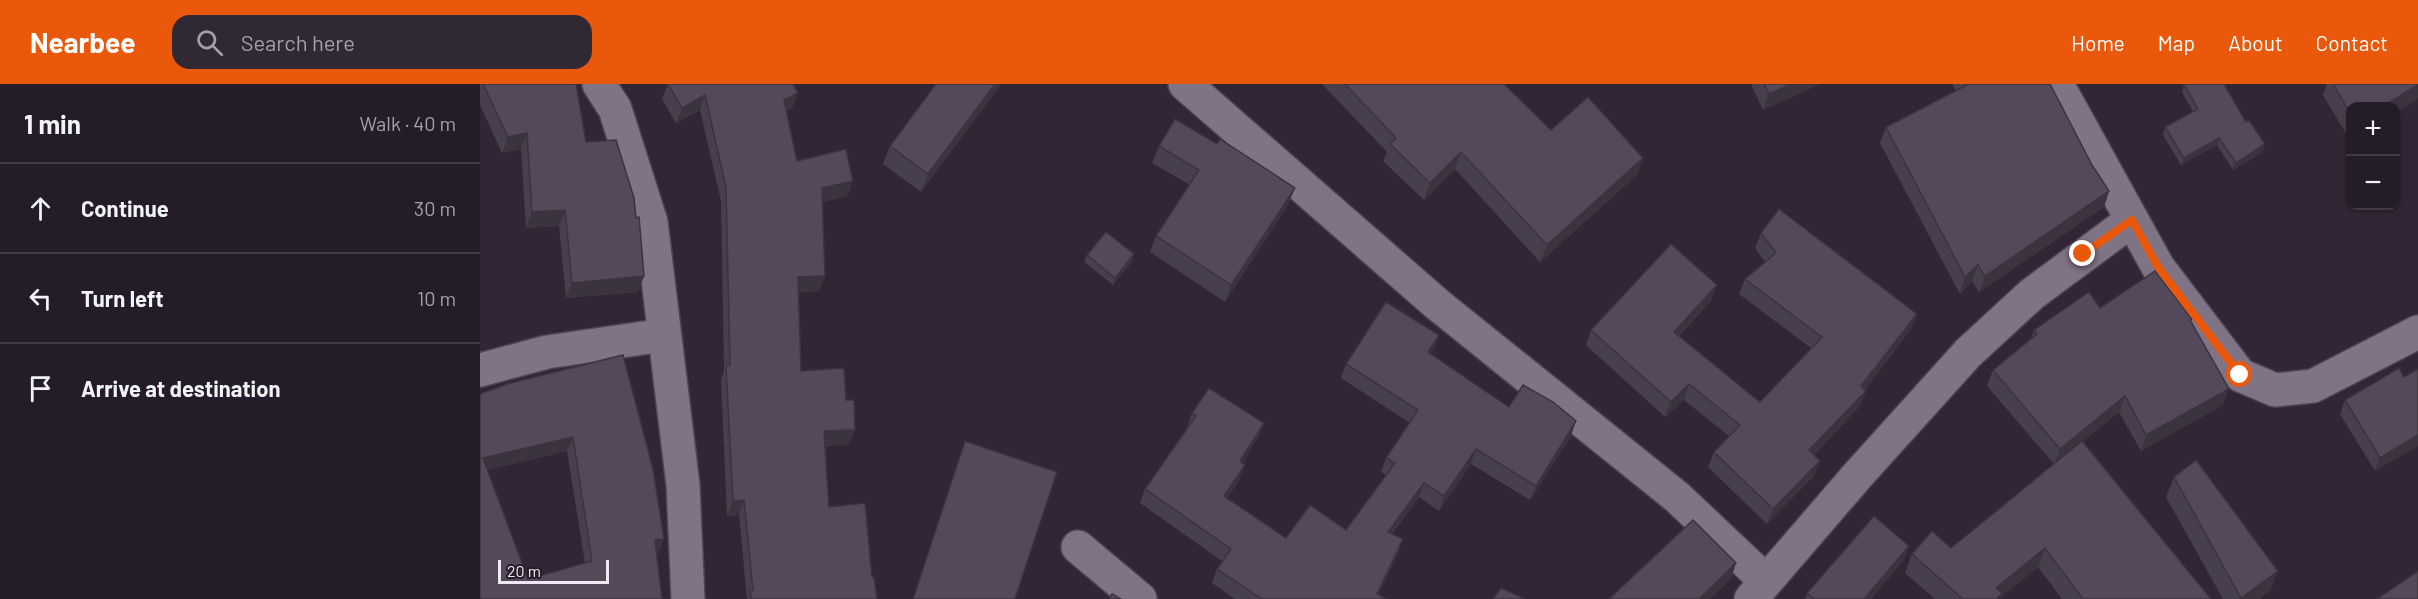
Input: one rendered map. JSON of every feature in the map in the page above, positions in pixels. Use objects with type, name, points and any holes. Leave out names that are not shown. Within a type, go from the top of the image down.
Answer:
[{"type":"street","points":[[598,84],[615,109],[651,222],[682,485],[688,599]]},
{"type":"street","points":[[1185,84],[1437,304],[1677,497],[1758,590],[1968,353],[2032,294],[2132,220]]},
{"type":"street","points":[[2057,84],[2158,267],[2240,375],[2275,390],[2313,386],[2418,332]]},
{"type":"street","points":[[480,370],[546,352],[664,335]]},
{"type":"street","points":[[1078,548],[1140,599]]},
{"type":"building","points":[[483,84],[576,84],[586,142],[616,140],[634,198],[636,218],[639,217],[644,276],[572,283],[565,210],[532,212],[527,133],[508,137]]},
{"type":"building","points":[[668,84],[793,84],[798,93],[784,100],[797,161],[846,149],[853,181],[822,188],[825,276],[798,277],[801,371],[844,368],[846,400],[854,400],[855,430],[824,431],[829,507],[865,503],[872,577],[874,577],[877,599],[751,599],[750,590],[753,590],[744,500],[733,501],[726,365],[730,365],[726,187],[705,95],[682,108]]},
{"type":"building","points":[[936,84],[995,84],[928,174],[890,146]]},
{"type":"building","points":[[1345,84],[1504,84],[1551,130],[1588,97],[1643,158],[1547,245],[1461,152],[1430,183],[1390,144],[1396,138]]},
{"type":"building","points":[[1764,84],[1791,84],[1769,94]]},
{"type":"building","points":[[1966,84],[2050,84],[2092,165],[2109,191],[1985,276],[1978,265],[1965,277],[1886,127]]},
{"type":"building","points":[[2184,84],[2224,84],[2246,122],[2249,120],[2265,144],[2236,163],[2219,138],[2184,158],[2165,127],[2198,109]]},
{"type":"building","points":[[2333,84],[2418,84],[2390,102],[2346,102],[2346,106]]},
{"type":"building","points":[[1175,119],[1217,144],[1220,139],[1295,188],[1231,285],[1156,236],[1199,170],[1159,146]]},
{"type":"building","points":[[1779,209],[1917,314],[1861,386],[1866,391],[1809,450],[1820,461],[1773,509],[1714,452],[1740,425],[1689,384],[1671,402],[1591,330],[1671,244],[1717,285],[1674,332],[1760,402],[1822,337],[1745,279],[1776,253],[1761,233]]},
{"type":"building","points":[[1106,232],[1134,254],[1115,278],[1087,255]]},
{"type":"building","points":[[2155,271],[2192,319],[2190,320],[2229,389],[2146,435],[2125,396],[2060,449],[1993,370],[2037,334],[2034,330],[2089,292],[2100,308]]},
{"type":"building","points":[[1386,302],[1439,335],[1428,352],[1509,407],[1523,385],[1553,402],[1576,421],[1536,486],[1476,449],[1444,496],[1424,483],[1388,532],[1403,539],[1377,594],[1387,599],[1262,599],[1217,569],[1231,549],[1145,489],[1196,416],[1192,413],[1209,388],[1264,423],[1240,461],[1245,465],[1224,496],[1286,538],[1310,505],[1346,530],[1395,463],[1386,458],[1418,410],[1346,364]]},
{"type":"building","points":[[623,355],[653,469],[664,539],[655,540],[662,599],[480,599],[480,394],[507,384]],"holes":[[[573,437],[592,561],[528,579],[483,458]]]},
{"type":"building","points":[[2399,368],[2404,377],[2418,369],[2418,435],[2380,458],[2345,400]]},
{"type":"building","points":[[965,441],[1057,472],[1015,599],[913,599]]},
{"type":"building","points":[[2082,441],[2211,599],[2083,599],[2045,548],[1996,588],[2002,593],[1997,599],[1963,599],[1912,554],[1932,531],[1951,548]]},
{"type":"building","points":[[2196,460],[2278,571],[2241,598],[2174,477]]},
{"type":"building","points":[[1874,516],[1909,546],[1864,599],[1815,599],[1807,593]]},
{"type":"building","points":[[1693,520],[1736,563],[1699,599],[1609,599]]},
{"type":"building","points":[[2418,571],[2418,599],[2377,599]]},
{"type":"building","points":[[1501,588],[1525,599],[1493,599]]},
{"type":"building","points":[[1112,594],[1121,599],[1109,599]]},
{"type":"route","points":[[2083,254],[2132,220],[2158,267],[2240,375]]}]
